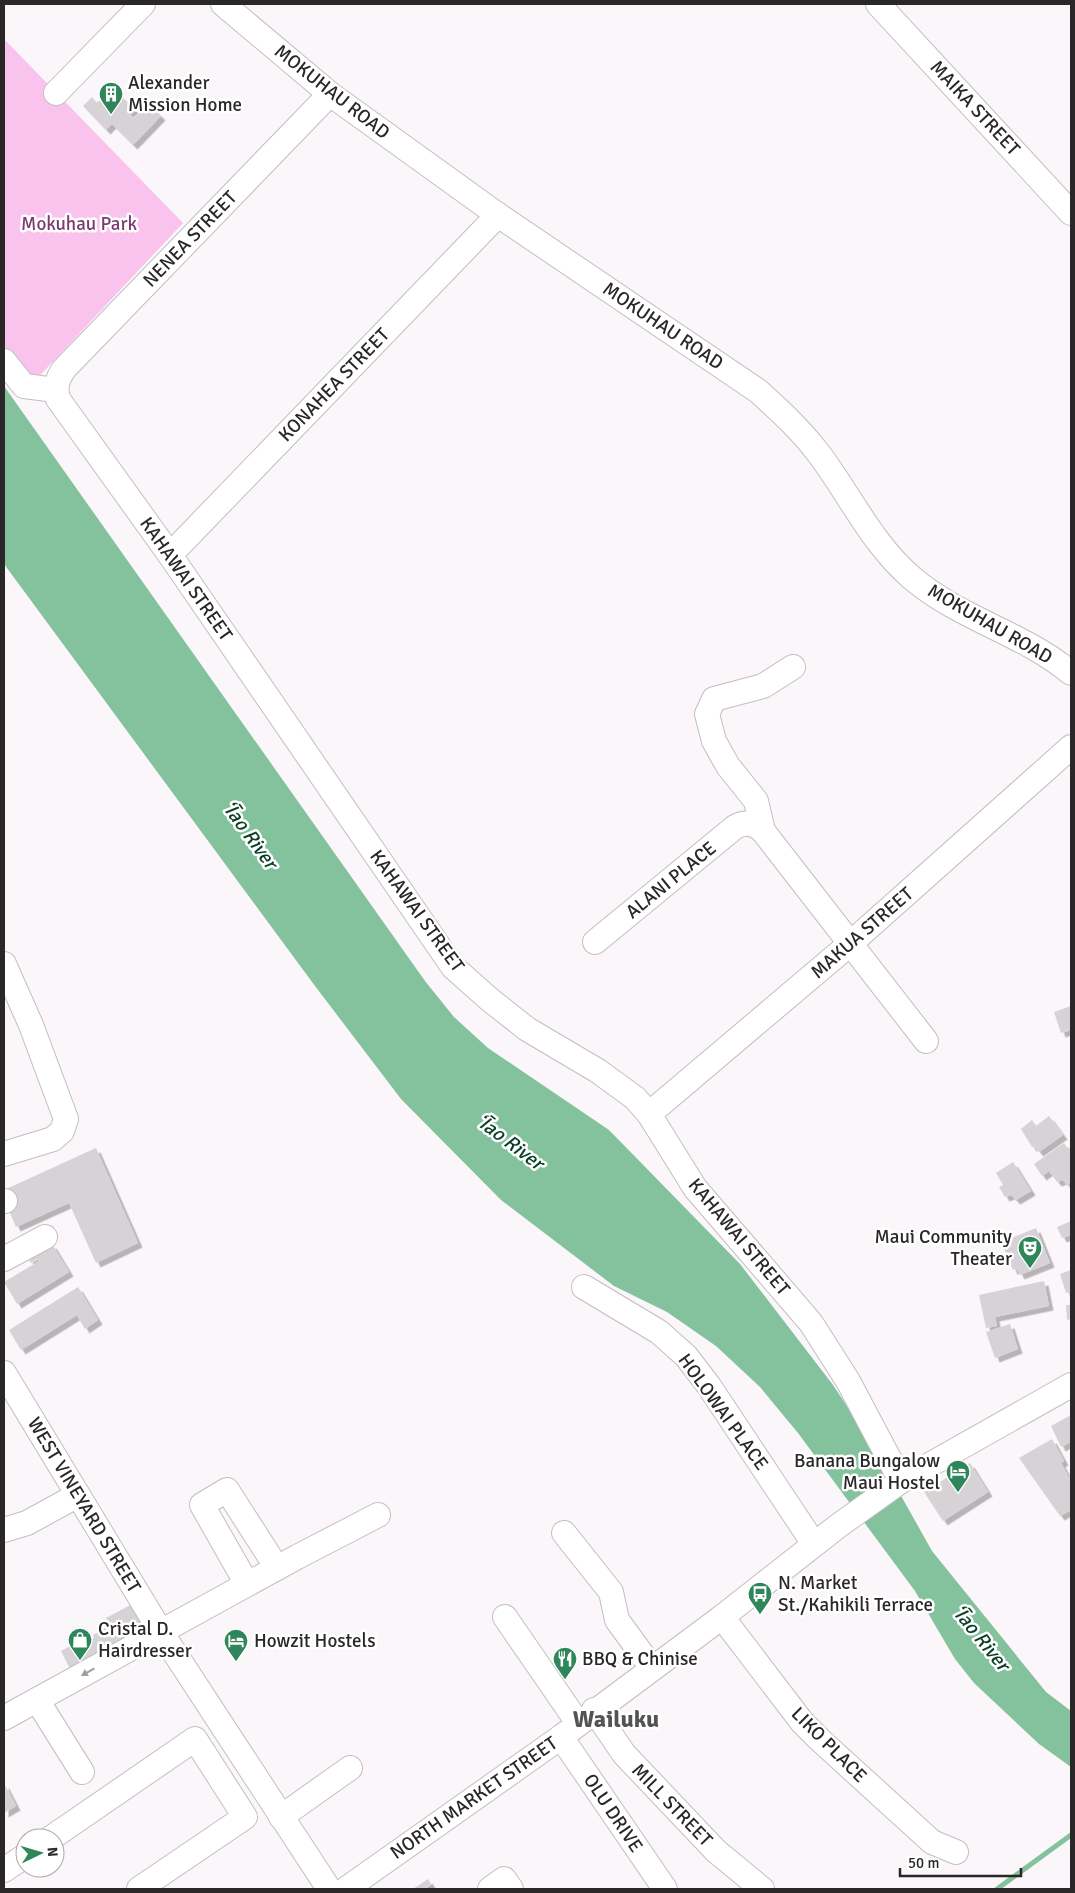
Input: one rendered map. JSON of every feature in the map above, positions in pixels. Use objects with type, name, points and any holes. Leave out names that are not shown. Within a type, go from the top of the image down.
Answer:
[{"type":"street","points":[[56,93],[143,4]]},
{"type":"street","name":"MOKUHAU ROAD","points":[[224,4],[330,94],[498,215],[758,391],[790,420],[818,453],[877,541],[911,577],[951,606],[1008,632],[1036,648],[1071,673]]},
{"type":"street","name":"MAIKA STREET","points":[[878,4],[1071,213]]},
{"type":"street","name":"NENEA STREET","points":[[56,388],[59,377],[64,369],[330,94]]},
{"type":"street","name":"KONAHEA STREET","points":[[170,555],[498,215]]},
{"type":"street","points":[[4,361],[24,386],[56,388]]},
{"type":"street","name":"KAHAWAI STREET","points":[[56,388],[61,405],[170,555],[453,967],[520,1023],[604,1075],[635,1098],[649,1114],[695,1188],[811,1323],[848,1381],[901,1481]]},
{"type":"street","points":[[793,667],[763,686],[714,699],[708,714],[714,742],[728,766],[756,801],[757,828],[851,943],[926,1041]]},
{"type":"street","name":"MAKUA STREET","points":[[649,1114],[851,943],[1071,747]]},
{"type":"street","name":"ALANI PLACE","points":[[594,942],[736,827],[744,824],[757,828]]},
{"type":"street","points":[[4,964],[30,1025],[64,1112],[66,1122],[62,1131],[53,1139],[4,1154]]},
{"type":"street","points":[[4,1260],[45,1237]]},
{"type":"street","name":"HOLOWAI PLACE","points":[[584,1287],[659,1332],[686,1356],[709,1386],[814,1544]]},
{"type":"street","name":"WEST VINEYARD STREET","points":[[4,1373],[161,1632],[329,1889]]},
{"type":"street","name":"NORTH MARKET STREET","points":[[346,1889],[578,1723],[722,1617],[852,1515],[901,1481],[1071,1386]]},
{"type":"street","points":[[247,1584],[202,1505],[227,1490],[277,1568]]},
{"type":"street","points":[[4,1530],[26,1523],[78,1496]]},
{"type":"street","points":[[4,1718],[247,1584],[378,1515]]},
{"type":"street","points":[[564,1533],[611,1592],[617,1620],[652,1668]]},
{"type":"street","points":[[505,1616],[578,1723]]},
{"type":"street","name":"LIKO PLACE","points":[[722,1617],[786,1701],[814,1734],[932,1842],[956,1852]]},
{"type":"street","points":[[37,1700],[82,1772]]},
{"type":"street","name":"OLU DRIVE","points":[[578,1723],[665,1889]]},
{"type":"street","name":"MILL STREET","points":[[578,1723],[624,1754],[716,1850],[762,1889]]},
{"type":"street","points":[[65,1828],[195,1739],[245,1817],[139,1889]]},
{"type":"street","points":[[220,1779],[244,1761]]},
{"type":"street","points":[[281,1817],[350,1768]]},
{"type":"street","points":[[4,1870],[15,1863]]},
{"type":"street","points":[[490,1889],[504,1879],[511,1889]]},
{"type":"green space","name":"Mokuhau Park","points":[[4,39],[183,223],[30,386],[4,349]]},
{"type":"water","name":"ʻĪao River","points":[[4,386],[425,981],[454,1017],[488,1048],[609,1130],[740,1264],[833,1385],[872,1444],[932,1551],[1046,1692],[1071,1711],[1071,1767],[1039,1744],[974,1683],[955,1659],[915,1591],[798,1433],[760,1387],[716,1346],[667,1312],[614,1286],[501,1200],[401,1099],[315,986],[4,564]]},
{"type":"building","name":"Alexander Mission Home","points":[[113,88],[134,109],[129,113],[134,118],[149,104],[161,116],[133,145],[112,124],[106,130],[83,106],[92,97],[97,103]]},
{"type":"building","points":[[1071,1006],[1071,1030],[1061,1033],[1054,1012]]},
{"type":"building","points":[[1049,1116],[1063,1135],[1039,1152],[1034,1146],[1032,1147],[1021,1129],[1032,1120],[1036,1126]]},
{"type":"building","points":[[1064,1143],[1071,1153],[1071,1182],[1067,1185],[1063,1180],[1057,1182],[1049,1171],[1042,1176],[1034,1164]]},
{"type":"building","points":[[96,1148],[138,1243],[96,1263],[69,1203],[16,1227],[4,1199],[4,1190]]},
{"type":"building","points":[[1013,1162],[1031,1191],[1016,1200],[1011,1195],[1005,1197],[999,1187],[1003,1185],[996,1173]]},
{"type":"building","points":[[1071,1221],[1071,1235],[1062,1238],[1057,1227]]},
{"type":"building","points":[[1036,1228],[1050,1263],[1020,1275],[1017,1269],[1013,1270],[1001,1242]]},
{"type":"building","points":[[52,1244],[69,1272],[17,1304],[4,1282],[39,1261],[37,1259],[31,1263],[28,1258]]},
{"type":"building","points":[[1071,1270],[1071,1292],[1066,1293],[1060,1274]]},
{"type":"building","points":[[1044,1281],[1049,1306],[995,1317],[997,1326],[986,1328],[979,1295]]},
{"type":"building","points":[[78,1287],[98,1320],[85,1329],[77,1315],[21,1350],[9,1330]]},
{"type":"building","points":[[1066,1305],[1071,1305],[1071,1319],[1067,1320]]},
{"type":"building","points":[[1010,1324],[1018,1349],[995,1358],[986,1332]]},
{"type":"building","points":[[1071,1415],[1071,1442],[1061,1447],[1051,1426]]},
{"type":"building","points":[[1052,1439],[1064,1461],[1061,1463],[1071,1481],[1071,1510],[1060,1516],[1019,1458]]},
{"type":"building","points":[[970,1463],[988,1492],[943,1521],[924,1492]]},
{"type":"building","points":[[134,1603],[148,1629],[72,1673],[61,1651],[85,1638],[87,1641],[94,1638],[93,1635],[110,1625],[106,1618]]},
{"type":"building","points":[[4,1783],[16,1806],[4,1813]]},
{"type":"building","points":[[428,1879],[431,1884],[424,1889],[413,1889]]},
{"type":"waterway","points":[[997,1889],[1071,1835]]},
{"type":"place","name":"Alexander Mission Home","points":[[111,115]]},
{"type":"place","name":"Maui Community Theater","points":[[1030,1269]]},
{"type":"place","name":"Banana Bungalow Maui Hostel","points":[[958,1493]]},
{"type":"place","name":"N. Market St./Kahikili Terrace","points":[[760,1615]]},
{"type":"place","name":"Cristal D. Hairdresser","points":[[80,1661]]},
{"type":"place","name":"Howzit Hostels","points":[[236,1662]]},
{"type":"place","name":"BBQ & Chinise","points":[[565,1680]]},
{"type":"district","name":"Wailuku","points":[[616,1719]]}]
